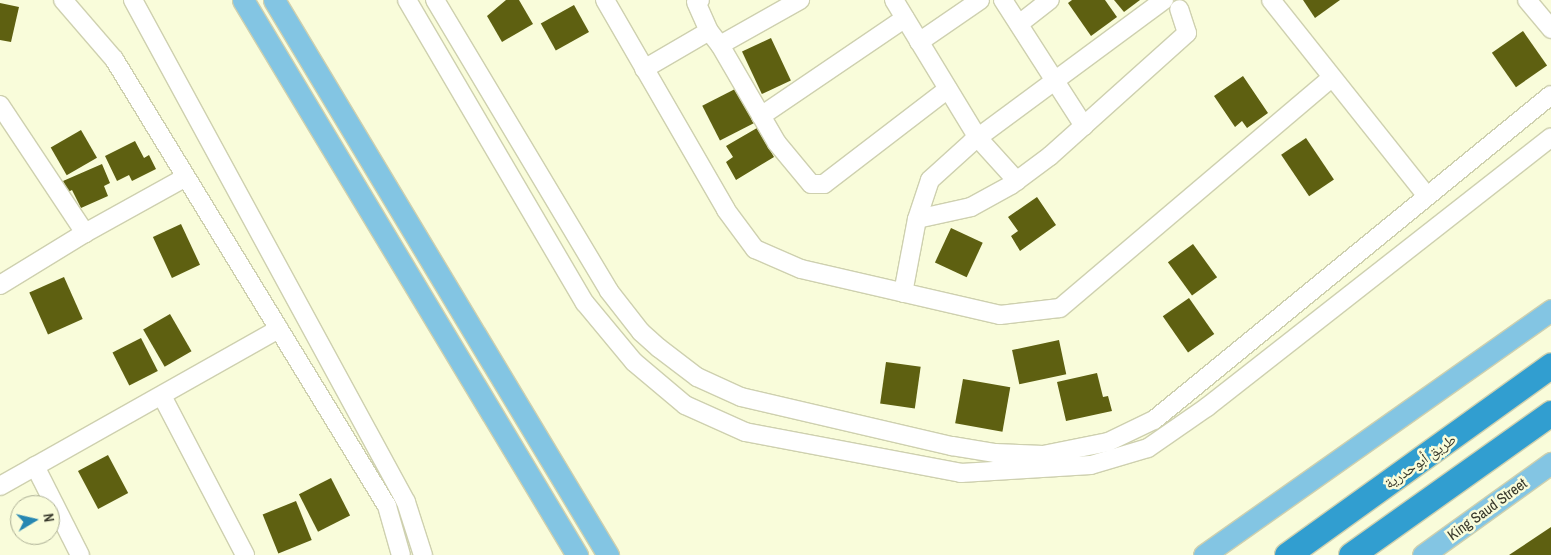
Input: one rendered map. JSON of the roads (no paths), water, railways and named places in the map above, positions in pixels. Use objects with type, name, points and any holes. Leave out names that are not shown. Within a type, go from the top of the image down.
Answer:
[{"type":"highway","name":"طريق أبوحدرية","points":[[1287,555],[1551,365]]},
{"type":"highway","points":[[1351,555],[1551,413]]},
{"type":"main road","points":[[243,0],[577,555]]},
{"type":"main road","points":[[274,0],[608,555]]},
{"type":"main road","points":[[1204,555],[1551,310]]},
{"type":"main road","name":"King Saud Street","points":[[1423,555],[1551,463]]},
{"type":"street","points":[[63,0],[114,59],[387,506],[401,555]]},
{"type":"street","points":[[133,0],[406,502],[423,555]]},
{"type":"street","points":[[407,0],[585,303],[634,362],[685,405],[745,432],[961,473],[1091,465],[1148,448],[1207,407],[1551,137]]},
{"type":"street","points":[[604,0],[726,210],[755,248],[801,269],[1000,315],[1060,308],[1331,78]]},
{"type":"street","points":[[700,0],[696,2],[709,31],[720,45],[761,116],[799,173],[811,184],[824,184],[948,88]]},
{"type":"street","points":[[720,45],[800,0]]},
{"type":"street","points":[[894,0],[978,138],[1017,181]]},
{"type":"street","points":[[919,42],[980,0]]},
{"type":"street","points":[[1003,0],[1084,126]]},
{"type":"street","points":[[1019,24],[1050,0]]},
{"type":"street","points":[[902,293],[917,219],[930,180],[978,138],[1164,0]]},
{"type":"street","points":[[1271,0],[1331,78],[1426,194]]},
{"type":"street","points":[[1527,0],[1551,29]]},
{"type":"street","points":[[442,2],[609,291],[653,343],[697,377],[741,397],[952,446],[1044,455],[1108,442],[1135,432],[1154,420],[1426,194],[1551,95]]},
{"type":"street","points":[[917,219],[970,207],[1017,181],[1084,126],[1187,33],[1180,3]]},
{"type":"street","points":[[761,116],[905,18]]},
{"type":"street","points":[[644,69],[709,31]]},
{"type":"street","points":[[0,105],[85,233]]},
{"type":"street","points":[[0,285],[85,233],[186,177]]},
{"type":"street","points":[[0,486],[279,329]]},
{"type":"street","points":[[162,396],[245,555]]},
{"type":"street","points":[[36,466],[80,555]]}]
